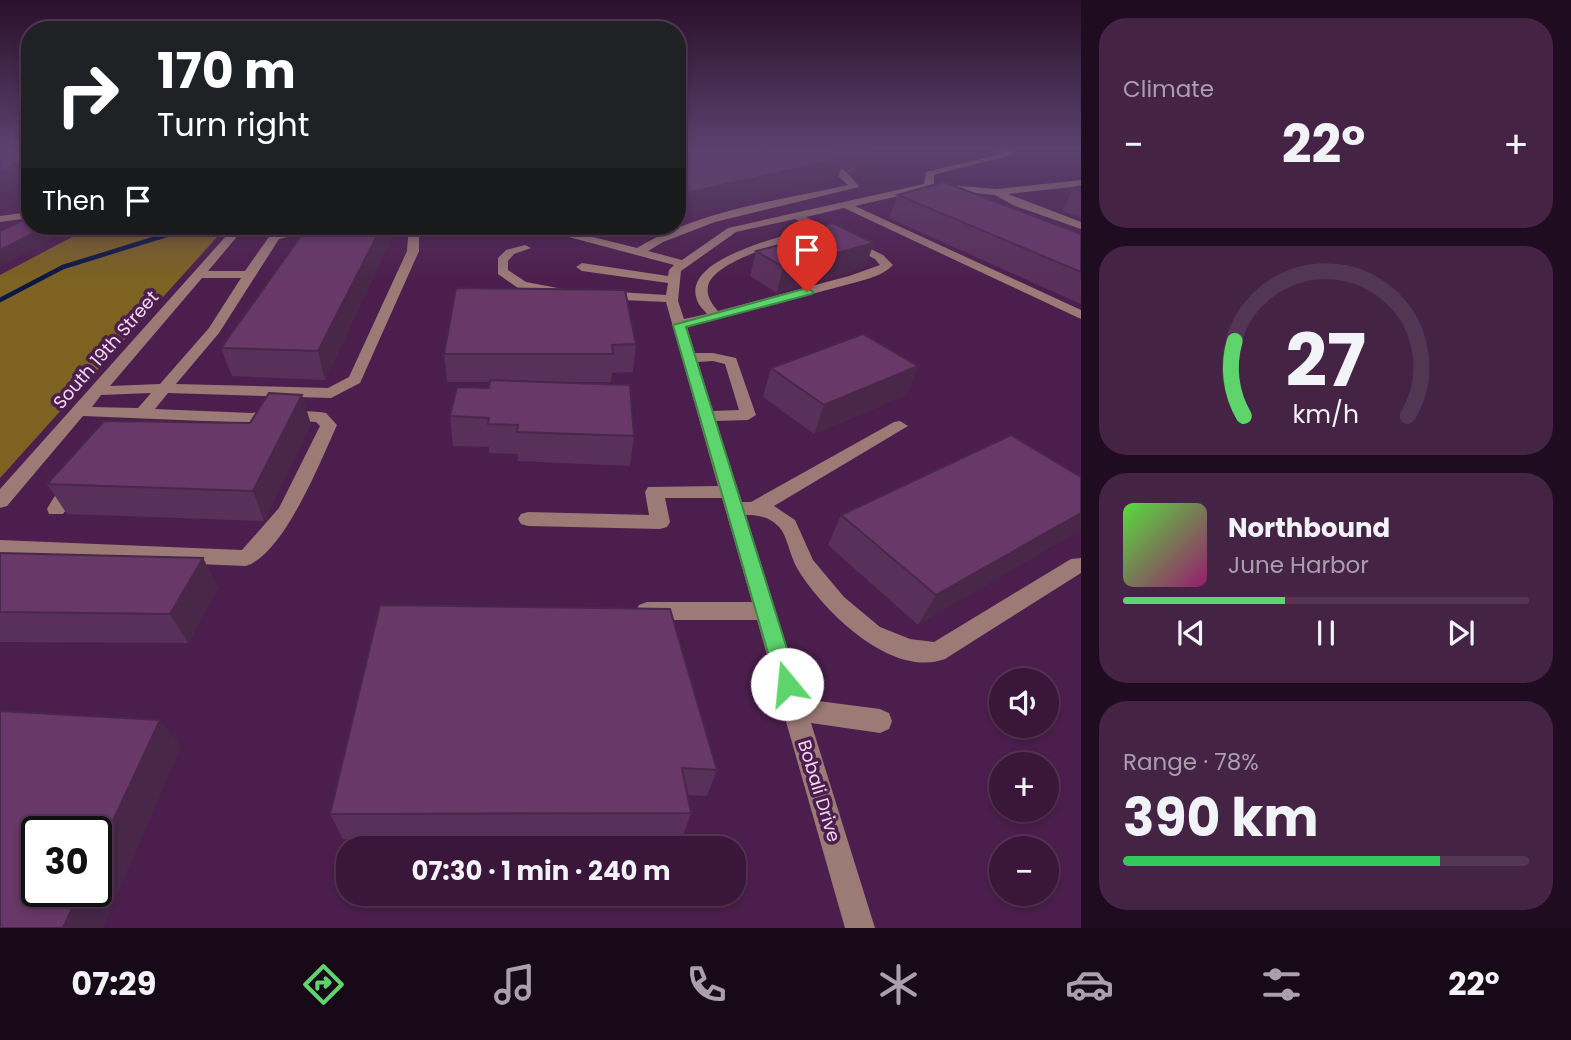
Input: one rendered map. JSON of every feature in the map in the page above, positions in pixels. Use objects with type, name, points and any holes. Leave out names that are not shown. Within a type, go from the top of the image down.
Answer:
[{"type":"street","points":[[686,231],[727,216],[831,192]]},
{"type":"street","points":[[673,290],[675,270],[732,230],[801,219],[845,205],[921,192]]},
{"type":"street","points":[[998,192],[1019,204],[1081,226]]},
{"type":"street","points":[[845,205],[1081,315]]},
{"type":"street","points":[[0,219],[21,216]]},
{"type":"street","points":[[679,325],[866,275],[887,265],[879,257],[801,219]]},
{"type":"street","points":[[716,317],[706,308],[699,292],[703,278],[724,262],[801,234],[801,219]]},
{"type":"street","name":"South 19th Street","points":[[0,500],[233,235]]},
{"type":"street","points":[[114,435],[164,388],[214,330],[275,236],[280,235]]},
{"type":"street","points":[[96,391],[164,388],[331,393],[355,380],[413,251],[414,235]]},
{"type":"street","points":[[573,235],[684,264]]},
{"type":"street","points":[[640,251],[651,243],[674,235]]},
{"type":"street","points":[[525,248],[510,252],[502,260],[502,271],[522,285],[570,293],[673,290]]},
{"type":"street","points":[[582,267],[673,290]]},
{"type":"street","points":[[199,274],[249,275]]},
{"type":"street","name":"Bobali Drive","points":[[673,290],[679,325],[860,928]]},
{"type":"street","points":[[689,358],[713,357],[731,360],[748,415],[706,416]]},
{"type":"street","points":[[0,548],[246,558],[266,541],[286,515],[328,425],[320,417],[273,414],[252,418],[78,411]]},
{"type":"street","points":[[757,507],[900,426]]},
{"type":"street","points":[[56,509],[89,467]]},
{"type":"street","points":[[528,519],[660,522],[654,492],[732,501],[770,510],[794,530],[797,551],[816,581],[855,621],[884,641],[913,651],[937,652],[1078,565]]},
{"type":"street","points":[[625,611],[765,611]]},
{"type":"street","points":[[795,709],[880,721]]},
{"type":"shaded area","points":[[76,235],[219,235],[0,478],[0,275]]},
{"type":"building","points":[[908,192],[971,192],[1081,234],[1081,272],[898,195]]},
{"type":"building","points":[[21,221],[21,235],[30,235],[0,250],[0,231]]},
{"type":"building","points":[[833,223],[874,243],[783,267],[756,251],[803,239],[793,233]]},
{"type":"building","points":[[302,235],[377,235],[318,351],[221,348]]},
{"type":"building","points":[[456,288],[625,290],[636,344],[612,345],[613,354],[444,354]]},
{"type":"building","points":[[863,334],[918,366],[824,405],[771,368]]},
{"type":"building","points":[[490,380],[630,385],[634,436],[517,432],[518,425],[488,424],[489,418],[450,416],[457,387],[489,388]]},
{"type":"building","points":[[269,393],[302,395],[253,491],[47,484],[104,421],[250,423]]},
{"type":"building","points":[[1011,435],[1081,477],[1081,513],[936,595],[841,515]]},
{"type":"building","points":[[0,553],[203,558],[170,614],[0,612]]},
{"type":"building","points":[[380,605],[670,609],[717,770],[682,768],[691,813],[330,814]]},
{"type":"building","points":[[0,711],[160,720],[112,823],[112,816],[21,816],[21,907],[73,907],[63,928],[0,928]]},
{"type":"waterway","points":[[158,238],[168,235]]},
{"type":"waterway","points":[[0,300],[63,267],[163,236]]},
{"type":"route","points":[[787,684],[679,325],[807,292]]}]
